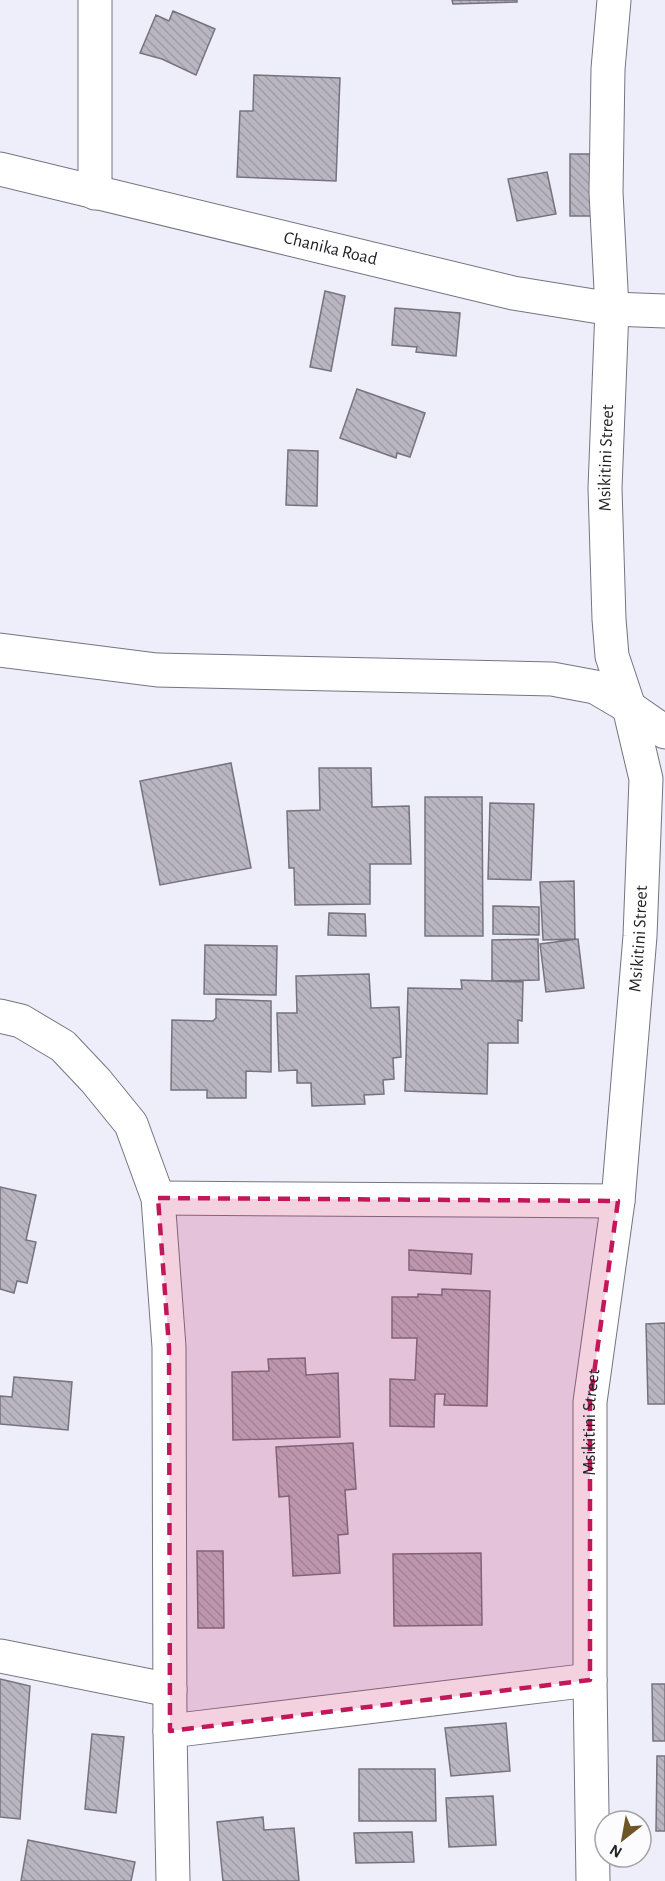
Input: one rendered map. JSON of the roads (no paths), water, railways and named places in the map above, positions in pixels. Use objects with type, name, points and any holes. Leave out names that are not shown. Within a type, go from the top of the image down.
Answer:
[{"type":"street","points":[[95,0],[95,193]]},
{"type":"street","name":"Msikitini Street","points":[[594,1881],[590,1680],[590,1402],[618,1201],[640,936],[646,779],[629,707],[612,656],[609,619],[605,488],[612,309],[606,192],[608,69],[614,0]]},
{"type":"street","name":"Chanika Road","points":[[0,169],[513,293],[612,309],[665,311]]},
{"type":"street","points":[[0,650],[157,670],[552,679],[595,687],[665,732]]},
{"type":"street","points":[[0,1016],[21,1022],[63,1046],[96,1081],[131,1124],[158,1198],[169,1347],[170,1731],[173,1881]]},
{"type":"street","points":[[158,1198],[618,1201]]},
{"type":"street","points":[[0,1656],[170,1690]]},
{"type":"street","points":[[170,1731],[590,1680]]}]
